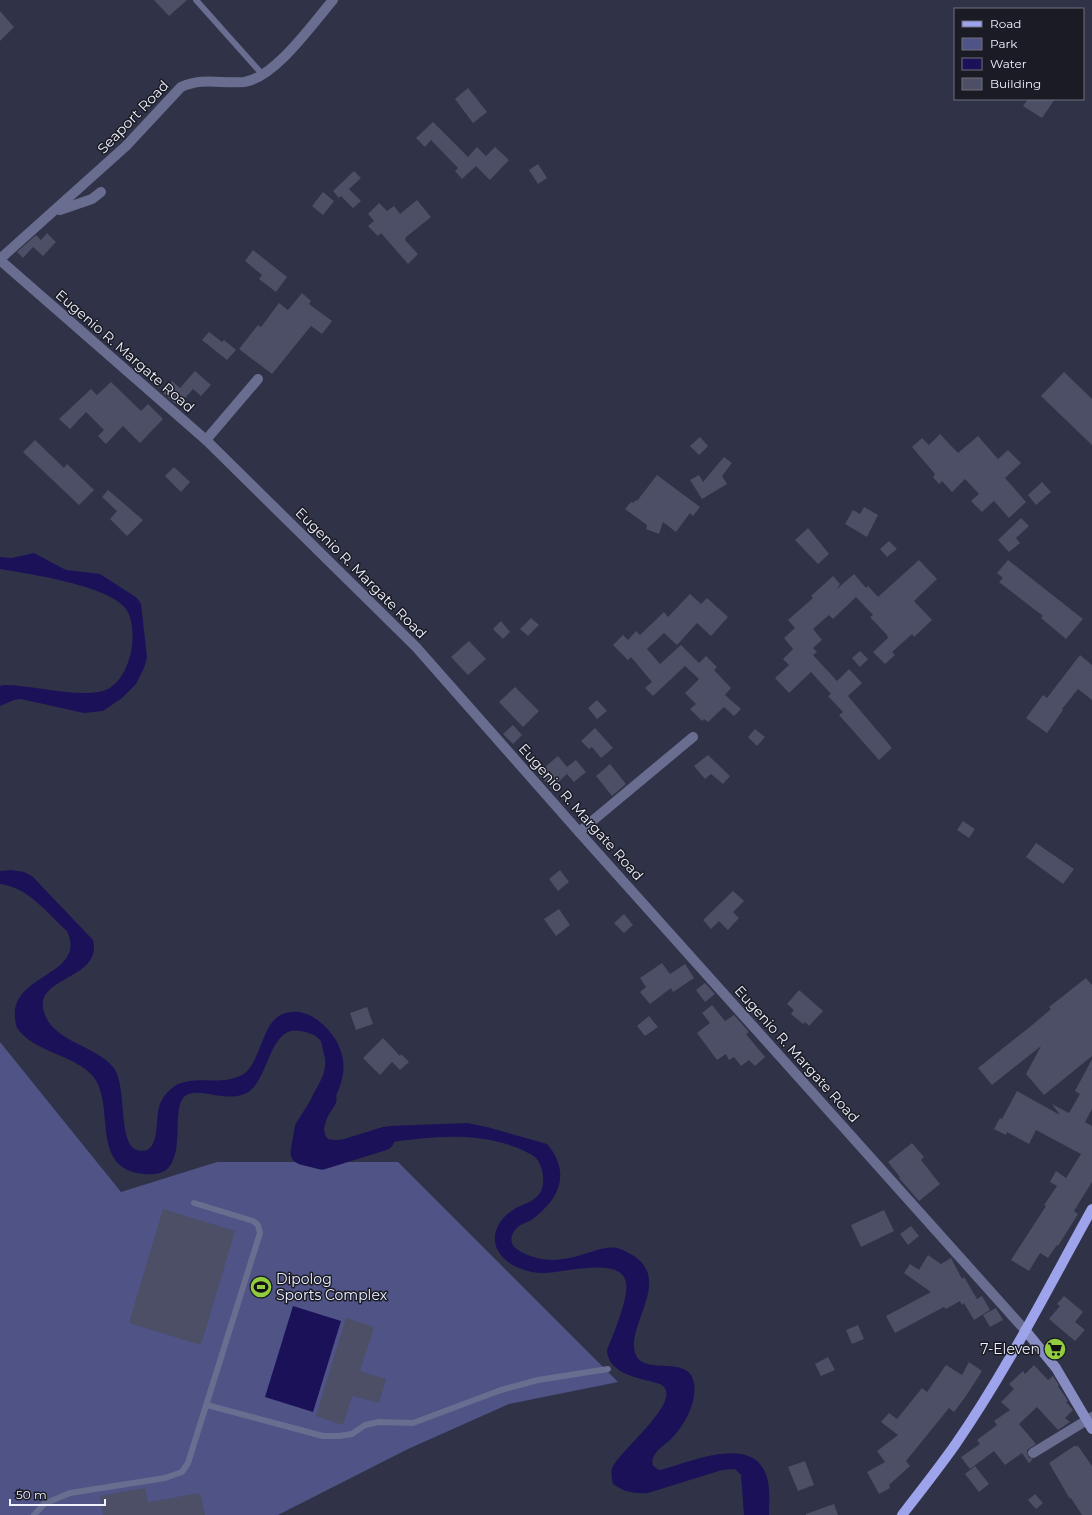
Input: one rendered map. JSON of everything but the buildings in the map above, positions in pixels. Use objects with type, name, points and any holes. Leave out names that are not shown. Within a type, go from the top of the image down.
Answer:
[{"type":"main road","points":[[902,1515],[955,1445],[1025,1330],[1092,1209]]},
{"type":"street","name":"Seaport Road","points":[[0,259],[126,146],[181,87],[193,82],[247,82],[262,75],[281,61],[333,0]]},
{"type":"street","points":[[48,217],[70,206],[92,199],[102,192]]},
{"type":"street","name":"Eugenio R. Margate Road","points":[[0,259],[206,440],[416,647],[579,832],[1025,1330],[1056,1368],[1090,1418],[1092,1429]]},
{"type":"street","points":[[206,440],[258,379]]},
{"type":"street","points":[[579,832],[693,737]]},
{"type":"street","points":[[1033,1453],[1090,1418]]},
{"type":"lane","points":[[196,0],[262,75]]},
{"type":"lane","points":[[34,1515],[44,1504],[70,1493],[165,1478],[182,1472],[188,1463],[260,1233],[258,1225],[253,1221],[194,1203]]},
{"type":"lane","points":[[207,1404],[323,1436],[339,1436],[352,1434],[365,1425],[379,1422],[413,1423],[501,1390],[538,1380],[608,1369]]},
{"type":"green space","name":"Dipolog Sports Complex","points":[[0,1042],[121,1192],[217,1162],[398,1162],[618,1382],[509,1404],[408,1449],[278,1515],[0,1515]]},
{"type":"water","points":[[34,553],[66,570],[100,574],[137,598],[141,604],[147,657],[144,668],[136,684],[122,698],[103,711],[84,713],[21,699],[14,700],[0,706],[0,686],[4,685],[80,693],[92,693],[108,689],[121,677],[131,651],[133,639],[131,619],[126,609],[117,601],[103,593],[86,587],[0,569],[0,557],[12,558]]},
{"type":"water","points":[[11,870],[24,872],[32,876],[93,940],[93,953],[88,963],[79,971],[48,991],[43,1000],[44,1012],[49,1022],[56,1030],[65,1037],[96,1053],[113,1067],[118,1075],[127,1137],[131,1145],[137,1150],[145,1151],[150,1148],[153,1143],[156,1136],[159,1107],[164,1097],[172,1088],[188,1081],[225,1080],[242,1075],[249,1069],[255,1060],[273,1021],[281,1015],[291,1012],[308,1014],[323,1024],[335,1038],[342,1055],[343,1074],[341,1084],[326,1120],[324,1129],[325,1135],[328,1139],[343,1140],[389,1126],[467,1123],[487,1127],[547,1144],[559,1165],[559,1184],[556,1193],[543,1210],[532,1220],[520,1225],[515,1230],[511,1241],[513,1245],[523,1253],[546,1260],[568,1258],[608,1248],[617,1248],[633,1255],[638,1259],[646,1268],[649,1279],[649,1290],[635,1337],[634,1347],[637,1357],[644,1362],[653,1365],[683,1369],[690,1374],[694,1383],[694,1398],[689,1413],[677,1433],[655,1454],[652,1460],[653,1466],[659,1470],[719,1454],[733,1453],[746,1455],[757,1461],[767,1477],[769,1488],[769,1515],[744,1515],[741,1475],[735,1469],[722,1470],[648,1493],[630,1492],[613,1484],[612,1469],[617,1461],[658,1413],[665,1401],[666,1391],[660,1384],[635,1377],[619,1370],[613,1365],[609,1358],[607,1350],[620,1316],[625,1297],[626,1283],[622,1275],[614,1270],[603,1268],[590,1268],[551,1273],[533,1272],[515,1266],[501,1256],[495,1242],[495,1235],[501,1221],[515,1208],[534,1199],[541,1191],[543,1185],[543,1174],[536,1158],[518,1148],[495,1141],[447,1137],[423,1138],[327,1151],[314,1147],[309,1134],[308,1113],[313,1095],[323,1075],[325,1060],[322,1043],[313,1035],[303,1031],[291,1031],[283,1035],[277,1042],[253,1088],[245,1094],[226,1096],[190,1093],[184,1097],[179,1110],[176,1150],[169,1167],[161,1173],[145,1174],[127,1170],[116,1161],[110,1148],[106,1133],[103,1101],[99,1086],[91,1074],[83,1067],[33,1042],[24,1036],[17,1028],[15,1010],[21,996],[31,985],[56,968],[66,959],[70,947],[67,931],[36,902],[19,890],[0,884],[0,871]]},
{"type":"water","points":[[293,1306],[341,1321],[313,1412],[265,1397]]},
{"type":"waterway","points":[[325,1099],[306,1129],[302,1153],[322,1158],[383,1139]]},
{"type":"place","name":"Dipolog Sports Complex","points":[[261,1287]]},
{"type":"place","name":"7-Eleven","points":[[1055,1349]]}]
